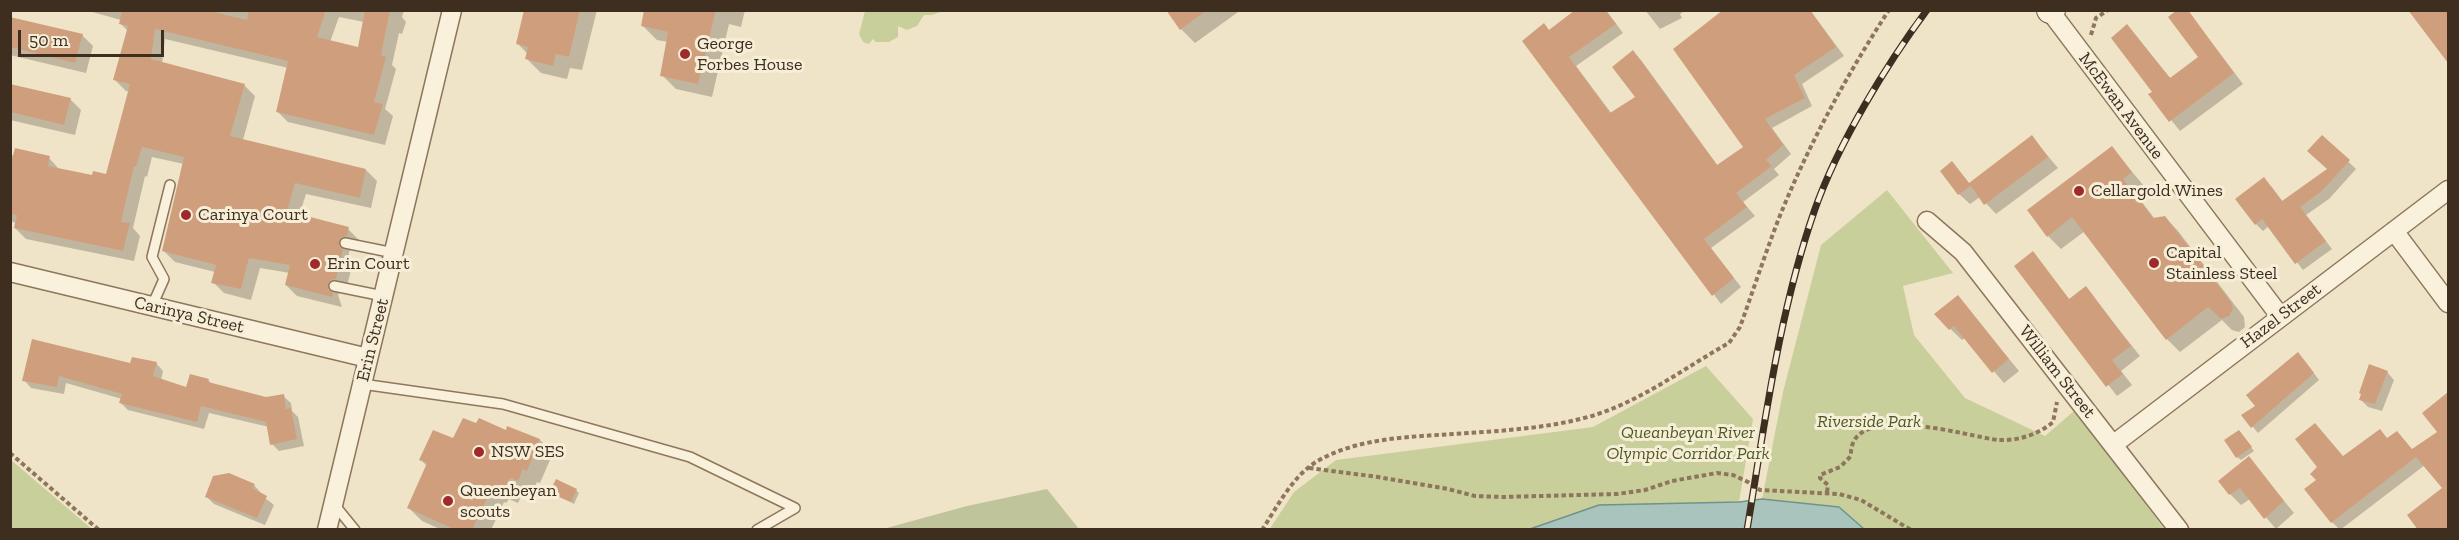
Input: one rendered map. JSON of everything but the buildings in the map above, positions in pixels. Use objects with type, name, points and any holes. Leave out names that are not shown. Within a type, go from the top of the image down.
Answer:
[{"type":"street","name":"Erin Street","points":[[327,530],[452,10]]},
{"type":"street","name":"McEwan Avenue","points":[[2051,11],[2280,316]]},
{"type":"street","name":"Hazel Street","points":[[2114,444],[2448,190]]},
{"type":"street","name":"William Street","points":[[1927,221],[1963,252],[2179,530]]},
{"type":"street","points":[[2394,231],[2448,303]]},
{"type":"street","name":"Carinya Street","points":[[10,272],[368,358]]},
{"type":"lane","points":[[152,306],[164,279],[152,257],[170,185]]},
{"type":"lane","points":[[345,243],[394,253]]},
{"type":"lane","points":[[334,286],[383,296]]},
{"type":"lane","points":[[362,384],[503,404],[690,457],[795,508],[758,530]]},
{"type":"lane","points":[[333,503],[355,530]]},
{"type":"path","points":[[1262,530],[1287,491],[1308,468],[1340,451],[1365,444],[1403,438],[1553,425],[1590,417],[1617,407],[1729,342],[1740,327],[1779,217],[1807,158],[1850,70],[1889,10]]},
{"type":"path","points":[[1827,492],[1828,485],[1820,478],[1820,475],[1840,467],[1851,456],[1852,444],[1857,438],[1878,427],[1892,424],[1914,425],[2000,440],[2021,438],[2041,431],[2053,422],[2063,379]]},
{"type":"path","points":[[10,453],[99,530]]},
{"type":"path","points":[[1308,468],[1387,478],[1475,496],[1617,494],[1645,490],[1672,481],[1717,473],[1733,475],[1760,490],[1827,492],[1861,501],[1911,530]]},
{"type":"green space","points":[[865,10],[944,11],[924,15],[917,26],[907,30],[898,26],[898,37],[889,42],[876,42],[873,39],[869,44],[863,42],[859,34]]},
{"type":"green space","name":"Riverside Park","points":[[1887,190],[1953,273],[1903,286],[1914,335],[1965,398],[2045,436],[2075,410],[2164,529],[1864,529],[1839,507],[1762,499],[1783,392],[1821,245]]},
{"type":"green space","name":"Queanbeyan River Olympic Corridor Park","points":[[1706,366],[1753,419],[1739,502],[1599,505],[1530,529],[1269,530],[1294,492],[1336,460],[1593,427]]},
{"type":"green space","points":[[11,460],[92,529],[11,529]]},
{"type":"green space","points":[[1047,489],[1079,529],[883,529],[967,506]]},
{"type":"water","points":[[1762,499],[1839,507],[1864,529],[1530,529],[1599,505],[1739,502]]},
{"type":"railway","points":[[1747,530],[1782,327],[1802,248],[1815,209],[1836,158],[1864,106],[1895,55],[1927,10]]},
{"type":"place","name":"George Forbes House","points":[[685,54]]},
{"type":"place","name":"Cellargold Wines","points":[[2079,191]]},
{"type":"place","name":"Carinya Court","points":[[186,215]]},
{"type":"place","name":"Capital Stainless Steel","points":[[2154,263]]},
{"type":"place","name":"Erin Court","points":[[315,264]]},
{"type":"place","name":"NSW SES","points":[[479,452]]},
{"type":"place","name":"Queenbeyan scouts","points":[[448,501]]}]
